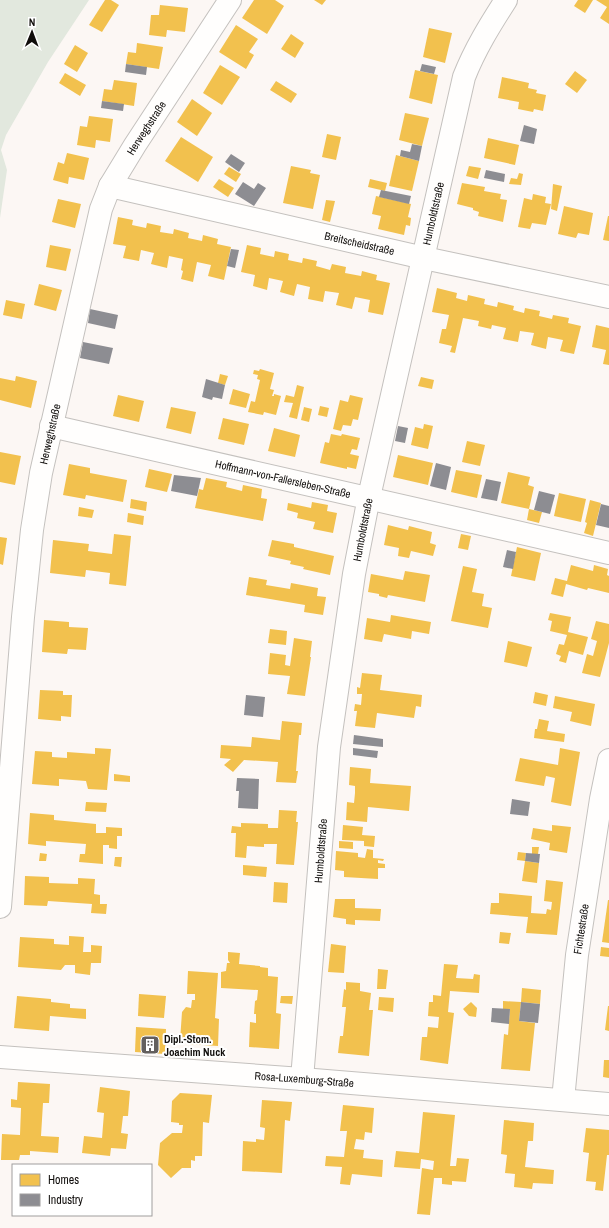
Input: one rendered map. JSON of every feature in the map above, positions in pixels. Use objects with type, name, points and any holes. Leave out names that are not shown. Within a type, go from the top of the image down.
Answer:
[{"type":"street","name":"Herweghstraße","points":[[0,907],[27,572],[32,530],[41,473],[51,426],[101,209],[110,186],[134,145],[230,0]]},
{"type":"street","name":"Humboldtstraße","points":[[302,1078],[329,747],[354,574],[369,497],[464,77],[478,45],[506,0]]},
{"type":"street","name":"Breitscheidstraße","points":[[110,186],[424,258],[609,297]]},
{"type":"street","name":"Hoffmann-von-Fallersleben-Straße","points":[[51,426],[369,497],[609,553]]},
{"type":"street","name":"Fichtestraße","points":[[563,1100],[577,955],[601,798],[609,760]]},
{"type":"street","name":"Rosa-Luxemburg-Straße","points":[[0,1057],[302,1078],[609,1104]]},
{"type":"shaded area","points":[[0,0],[89,0],[48,62],[6,135],[1,150],[7,170],[0,218]]},
{"type":"building: Homes","points":[[105,0],[111,0],[119,5],[102,32],[89,25]]},
{"type":"building: Homes","points":[[254,0],[275,0],[284,6],[267,34],[242,18]]},
{"type":"building: Homes","points":[[314,0],[326,0],[322,5]]},
{"type":"building: Homes","points":[[578,0],[593,0],[585,13],[574,6]]},
{"type":"building: Homes","points":[[596,0],[609,0],[609,24],[600,18],[607,7]]},
{"type":"building: Homes","points":[[160,5],[188,8],[185,32],[167,30],[166,37],[149,35],[151,15],[159,15]]},
{"type":"building: Homes","points":[[236,25],[258,39],[249,52],[254,55],[246,69],[219,52]]},
{"type":"building: Homes","points":[[429,28],[452,33],[445,63],[423,57]]},
{"type":"building: Homes","points":[[291,34],[304,43],[295,58],[281,49]]},
{"type":"building: Homes","points":[[137,43],[163,47],[159,69],[126,64],[128,52],[136,53]]},
{"type":"building: Homes","points":[[75,45],[88,53],[77,72],[64,64]]},
{"type":"building: Homes","points":[[220,65],[240,77],[222,105],[203,93]]},
{"type":"building: Homes","points":[[415,70],[438,75],[432,104],[409,98]]},
{"type":"building: Homes","points":[[575,71],[587,80],[577,93],[565,84]]},
{"type":"building: Homes","points":[[65,73],[86,85],[80,96],[59,83]]},
{"type":"building: Homes","points":[[502,77],[529,83],[528,88],[537,90],[536,93],[546,95],[543,111],[534,109],[533,112],[518,109],[519,102],[498,98]]},
{"type":"building: Homes","points":[[114,80],[137,83],[134,106],[102,101],[104,89],[112,90]]},
{"type":"building: Homes","points":[[276,81],[297,94],[291,103],[270,90]]},
{"type":"building: Homes","points":[[192,99],[212,113],[197,136],[177,122]]},
{"type":"building: Homes","points":[[405,113],[429,118],[422,146],[399,140]]},
{"type":"building: Homes","points":[[89,116],[113,119],[110,142],[96,140],[95,148],[77,145],[80,126],[87,127]]},
{"type":"building: Homes","points":[[327,134],[341,137],[336,160],[322,157]]},
{"type":"building: Homes","points":[[181,137],[213,157],[198,182],[165,161]]},
{"type":"building: Homes","points":[[488,138],[519,145],[515,165],[484,158]]},
{"type":"building: Homes","points":[[67,153],[89,158],[84,180],[69,177],[68,184],[53,180],[58,162],[64,164]]},
{"type":"building: Homes","points":[[396,155],[419,161],[412,191],[389,186]]},
{"type":"building: Homes","points":[[291,166],[311,170],[310,173],[320,175],[313,209],[283,203]]},
{"type":"building: Homes","points":[[469,166],[481,168],[478,179],[466,176]]},
{"type":"building: Homes","points":[[229,167],[241,174],[236,182],[224,174]]},
{"type":"building: Homes","points":[[519,173],[523,174],[521,185],[509,184],[511,178],[517,179]]},
{"type":"building: Homes","points":[[219,179],[234,188],[228,197],[213,187]]},
{"type":"building: Homes","points":[[370,179],[387,183],[385,191],[368,187]]},
{"type":"building: Homes","points":[[462,183],[485,187],[484,191],[501,194],[500,199],[507,200],[503,222],[478,216],[479,212],[473,210],[473,208],[457,204]]},
{"type":"building: Homes","points":[[553,184],[562,186],[557,211],[551,209]]},
{"type":"building: Homes","points":[[533,194],[546,197],[545,203],[551,204],[546,225],[532,223],[530,229],[518,227],[524,198],[532,200]]},
{"type":"building: Homes","points":[[376,196],[411,204],[408,217],[411,218],[410,226],[406,225],[404,235],[378,229],[381,216],[372,214]]},
{"type":"building: Homes","points":[[58,199],[81,204],[75,228],[52,222]]},
{"type":"building: Homes","points":[[326,200],[335,201],[330,222],[322,220]]},
{"type":"building: Homes","points":[[564,206],[593,213],[589,235],[578,233],[576,238],[558,234]]},
{"type":"building: Homes","points":[[609,216],[609,241],[603,240]]},
{"type":"building: Homes","points":[[118,217],[133,220],[132,225],[146,228],[147,223],[161,226],[160,232],[173,234],[174,229],[189,233],[188,238],[202,241],[203,235],[218,239],[217,244],[231,247],[224,280],[208,276],[211,265],[197,262],[193,282],[181,279],[183,259],[169,256],[167,268],[151,264],[154,253],[141,250],[139,261],[123,258],[126,246],[113,244]]},
{"type":"building: Homes","points":[[50,245],[71,249],[66,271],[46,267]]},
{"type":"building: Homes","points":[[247,245],[261,248],[260,254],[274,257],[275,251],[289,254],[288,260],[302,263],[303,258],[317,261],[316,266],[330,270],[332,264],[346,267],[345,273],[361,276],[362,271],[377,275],[376,280],[390,283],[383,315],[368,312],[370,300],[355,297],[352,309],[336,305],[339,293],[325,291],[323,302],[308,299],[310,287],[297,284],[294,296],[280,292],[283,281],[269,278],[267,290],[253,286],[255,275],[241,272]]},
{"type":"building: Homes","points":[[39,284],[62,290],[56,311],[34,305]]},
{"type":"building: Homes","points":[[437,288],[457,293],[456,298],[467,301],[468,295],[485,299],[484,304],[497,307],[498,302],[514,306],[513,310],[524,313],[525,308],[540,311],[539,316],[552,319],[553,315],[569,318],[568,323],[581,326],[574,354],[560,351],[563,340],[548,337],[546,349],[531,345],[534,333],[520,331],[518,342],[503,339],[506,328],[492,325],[491,329],[478,326],[479,321],[463,318],[455,353],[450,352],[452,346],[439,343],[442,329],[446,329],[449,315],[432,312]]},
{"type":"building: Homes","points":[[6,300],[25,304],[22,319],[3,315]]},
{"type":"building: Homes","points":[[596,325],[609,328],[609,365],[603,364],[606,350],[592,347]]},
{"type":"building: Homes","points":[[260,369],[274,373],[270,389],[274,390],[272,396],[274,396],[274,394],[281,396],[276,415],[264,412],[263,415],[248,412],[251,401],[255,402],[260,380],[257,379],[258,375],[253,374],[254,370],[259,371]]},
{"type":"building: Homes","points":[[220,374],[228,376],[225,385],[218,383]]},
{"type":"building: Homes","points":[[16,376],[37,381],[31,408],[0,400],[0,378],[15,381]]},
{"type":"building: Homes","points":[[421,377],[434,380],[432,389],[418,386]]},
{"type":"building: Homes","points":[[297,385],[304,387],[297,419],[289,417],[293,403],[284,402],[286,395],[294,397]]},
{"type":"building: Homes","points":[[233,389],[250,394],[246,408],[229,404]]},
{"type":"building: Homes","points":[[118,395],[144,401],[139,422],[113,416]]},
{"type":"building: Homes","points":[[350,395],[363,398],[358,420],[353,419],[351,426],[343,425],[341,431],[333,429],[340,400],[348,402]]},
{"type":"building: Homes","points":[[320,406],[329,408],[327,417],[318,415]]},
{"type":"building: Homes","points":[[171,407],[196,412],[191,434],[166,428]]},
{"type":"building: Homes","points":[[304,407],[312,409],[309,422],[301,420]]},
{"type":"building: Homes","points":[[223,418],[249,424],[244,445],[218,439]]},
{"type":"building: Homes","points":[[424,424],[433,426],[428,449],[411,445],[415,427],[423,429]]},
{"type":"building: Homes","points":[[274,428],[300,435],[295,457],[268,451]]},
{"type":"building: Homes","points":[[331,434],[341,436],[342,434],[360,438],[357,450],[352,449],[350,454],[359,456],[356,469],[347,467],[347,469],[320,463],[325,442],[329,443]]},
{"type":"building: Homes","points":[[467,441],[485,445],[480,466],[462,462]]},
{"type":"building: Homes","points":[[0,452],[21,456],[15,485],[0,482]]},
{"type":"building: Homes","points":[[398,455],[433,463],[428,485],[393,477]]},
{"type":"building: Homes","points":[[69,464],[90,468],[90,473],[127,480],[123,502],[86,495],[85,499],[63,495]]},
{"type":"building: Homes","points":[[149,469],[172,474],[167,492],[145,487]]},
{"type":"building: Homes","points":[[456,470],[482,475],[477,498],[451,492]]},
{"type":"building: Homes","points":[[508,472],[530,477],[528,485],[534,487],[529,509],[501,503]]},
{"type":"building: Homes","points":[[206,478],[227,482],[226,487],[242,491],[243,485],[262,489],[261,498],[267,499],[263,521],[195,508],[199,489],[203,490]]},
{"type":"building: Homes","points":[[559,493],[586,499],[581,522],[554,516]]},
{"type":"building: Homes","points":[[131,499],[147,502],[146,511],[130,508]]},
{"type":"building: Homes","points":[[590,500],[601,503],[593,536],[584,533]]},
{"type":"building: Homes","points":[[312,502],[328,505],[327,511],[337,513],[333,533],[313,529],[315,522],[297,518],[298,513],[287,510],[288,503],[311,508]]},
{"type":"building: Homes","points":[[79,507],[94,510],[92,518],[78,516]]},
{"type":"building: Homes","points":[[529,509],[542,512],[539,523],[527,520]]},
{"type":"building: Homes","points":[[128,513],[144,516],[143,525],[127,522]]},
{"type":"building: Homes","points":[[388,525],[408,530],[409,526],[432,532],[430,543],[436,545],[433,556],[411,551],[409,558],[398,556],[399,548],[384,545]]},
{"type":"building: Homes","points":[[114,534],[131,536],[126,586],[109,584],[110,573],[86,570],[85,577],[50,573],[53,540],[89,544],[88,551],[112,554]]},
{"type":"building: Homes","points":[[461,534],[471,536],[468,550],[458,548]]},
{"type":"building: Homes","points":[[0,537],[7,538],[3,565],[0,564]]},
{"type":"building: Homes","points":[[272,540],[294,544],[294,547],[334,556],[330,575],[303,569],[304,567],[290,564],[291,561],[268,556]]},
{"type":"building: Homes","points":[[517,547],[541,553],[535,581],[511,576]]},
{"type":"building: Homes","points":[[571,565],[593,571],[594,565],[608,569],[607,575],[609,576],[609,593],[588,588],[587,590],[566,584],[563,597],[551,594],[555,578],[567,581]]},
{"type":"building: Homes","points":[[463,566],[477,569],[472,592],[484,594],[482,606],[492,608],[488,628],[451,621]]},
{"type":"building: Homes","points":[[405,571],[430,575],[425,602],[388,595],[387,598],[379,596],[379,594],[368,592],[371,574],[403,580]]},
{"type":"building: Homes","points":[[249,577],[267,580],[266,585],[290,589],[291,583],[318,588],[317,596],[326,597],[323,615],[304,612],[305,605],[246,595]]},
{"type":"building: Homes","points":[[550,613],[571,617],[568,632],[588,637],[583,655],[569,651],[566,663],[559,661],[561,656],[556,654],[559,644],[564,645],[567,635],[550,631],[552,621],[548,620]]},
{"type":"building: Homes","points":[[391,615],[431,622],[429,634],[412,631],[411,639],[384,634],[382,642],[364,639],[367,618],[390,622]]},
{"type":"building: Homes","points":[[44,620],[69,622],[69,627],[88,628],[86,650],[68,649],[67,654],[42,652]]},
{"type":"building: Homes","points":[[596,621],[609,624],[609,643],[600,677],[582,673],[587,654],[593,656],[597,641],[591,639]]},
{"type":"building: Homes","points":[[270,629],[287,631],[286,645],[268,643]]},
{"type":"building: Homes","points":[[294,638],[312,641],[305,696],[287,694],[290,676],[268,674],[270,653],[286,655],[285,665],[290,666]]},
{"type":"building: Homes","points":[[508,641],[532,647],[527,667],[504,662]]},
{"type":"building: Homes","points":[[362,673],[382,675],[380,690],[422,695],[421,707],[416,706],[414,718],[377,713],[375,728],[355,726],[357,711],[354,711],[355,704],[361,705],[362,694],[357,694],[357,687],[360,688]]},
{"type":"building: Homes","points":[[40,690],[63,691],[63,695],[72,695],[71,717],[61,716],[61,721],[38,719]]},
{"type":"building: Homes","points":[[535,692],[548,695],[546,706],[533,703]]},
{"type":"building: Homes","points":[[555,696],[595,704],[591,726],[570,721],[572,712],[553,708]]},
{"type":"building: Homes","points":[[539,719],[549,721],[547,731],[565,734],[564,742],[534,738],[535,729],[537,729]]},
{"type":"building: Homes","points":[[282,721],[302,723],[301,735],[299,735],[296,771],[298,771],[296,783],[276,782],[278,762],[244,760],[233,772],[224,765],[231,759],[220,758],[221,745],[251,747],[252,737],[280,740]]},
{"type":"building: Homes","points":[[95,748],[111,749],[107,790],[88,789],[86,781],[59,779],[59,786],[32,784],[35,751],[52,752],[52,757],[67,758],[67,752],[95,754]]},
{"type":"building: Homes","points":[[560,748],[580,752],[571,806],[551,802],[555,778],[546,776],[544,786],[515,781],[520,758],[558,765]]},
{"type":"building: Homes","points":[[350,767],[371,769],[370,783],[411,786],[409,811],[368,807],[367,822],[346,820],[347,802],[354,803],[355,793],[355,786],[349,785]]},
{"type":"building: Homes","points":[[114,774],[130,776],[130,782],[114,781]]},
{"type":"building: Homes","points":[[86,802],[107,803],[106,812],[85,811]]},
{"type":"building: Homes","points":[[279,810],[297,811],[296,822],[298,822],[294,865],[276,864],[277,844],[264,844],[264,847],[247,846],[246,858],[235,857],[236,833],[231,833],[232,826],[241,827],[241,823],[268,824],[268,828],[278,828]]},
{"type":"building: Homes","points":[[30,813],[54,815],[54,820],[96,824],[96,833],[106,833],[106,827],[122,828],[122,836],[117,836],[117,849],[109,848],[109,845],[103,845],[103,864],[79,862],[80,854],[85,854],[86,844],[46,841],[46,846],[28,844]]},
{"type":"building: Homes","points":[[343,825],[363,827],[362,835],[375,836],[374,847],[364,846],[364,841],[342,840]]},
{"type":"building: Homes","points":[[552,825],[571,827],[567,853],[549,850],[550,843],[531,839],[533,828],[552,831]]},
{"type":"building: Homes","points":[[339,841],[353,842],[353,849],[339,848]]},
{"type":"building: Homes","points":[[532,847],[539,847],[538,854],[532,854]]},
{"type":"building: Homes","points":[[367,849],[373,850],[373,858],[384,859],[383,861],[378,860],[378,863],[385,864],[385,868],[378,868],[378,879],[344,877],[344,871],[335,870],[336,851],[358,853],[358,857],[365,858]]},
{"type":"building: Homes","points":[[518,852],[526,853],[525,861],[517,860]]},
{"type":"building: Homes","points":[[40,853],[47,854],[46,861],[39,861]]},
{"type":"building: Homes","points":[[115,857],[122,857],[121,867],[114,866]]},
{"type":"building: Homes","points":[[525,861],[539,863],[537,883],[522,881]]},
{"type":"building: Homes","points":[[243,865],[267,867],[266,877],[243,875]]},
{"type":"building: Homes","points":[[25,876],[49,877],[49,883],[78,884],[78,878],[95,879],[94,894],[100,895],[100,904],[107,904],[106,914],[91,913],[92,904],[48,901],[47,906],[24,905]]},
{"type":"building: Homes","points":[[546,880],[563,882],[557,935],[526,933],[528,917],[490,914],[491,903],[499,903],[499,893],[532,896],[531,913],[546,914],[547,909],[551,910],[552,902],[544,901]]},
{"type":"building: Homes","points":[[274,882],[288,883],[287,903],[273,902]]},
{"type":"building: Homes","points":[[335,899],[355,899],[355,908],[381,909],[380,921],[355,920],[355,925],[346,924],[346,919],[333,917]]},
{"type":"building: Homes","points":[[609,900],[609,943],[602,942]]},
{"type":"building: Homes","points":[[500,932],[511,933],[509,944],[499,943]]},
{"type":"building: Homes","points":[[69,936],[84,937],[83,952],[91,952],[91,945],[102,946],[101,963],[91,963],[90,975],[75,973],[75,965],[65,965],[61,970],[18,967],[20,937],[54,939],[54,944],[69,945]]},
{"type":"building: Homes","points":[[331,944],[346,946],[344,973],[328,972]]},
{"type":"building: Homes","points":[[601,947],[609,948],[609,957],[600,956]]},
{"type":"building: Homes","points":[[228,952],[240,953],[239,964],[268,968],[268,976],[278,977],[276,1013],[281,1014],[279,1049],[249,1047],[250,1022],[256,1023],[256,1014],[254,1014],[258,990],[221,988],[221,972],[226,971],[227,963],[230,963],[228,960]]},
{"type":"building: Homes","points":[[444,964],[458,965],[456,978],[473,979],[474,974],[480,975],[479,993],[450,991],[448,1012],[454,1013],[448,1064],[420,1060],[422,1037],[427,1037],[428,1027],[438,1028],[439,1017],[428,1016],[429,1002],[433,1002],[433,995],[441,996]]},
{"type":"building: Homes","points":[[378,969],[388,970],[386,989],[377,989]]},
{"type":"building: Homes","points":[[188,971],[218,973],[215,1018],[219,1019],[218,1046],[188,1044],[188,1041],[180,1041],[182,1012],[186,1007],[191,1008],[192,1000],[195,1000],[195,994],[187,994]]},
{"type":"building: Homes","points":[[346,982],[360,983],[360,991],[371,993],[369,1010],[373,1010],[369,1056],[338,1053],[340,1036],[343,1036],[346,1007],[342,1007],[344,989],[346,990]]},
{"type":"building: Homes","points":[[522,988],[541,990],[540,1004],[521,1002]]},
{"type":"building: Homes","points":[[139,994],[166,996],[164,1018],[138,1016]]},
{"type":"building: Homes","points":[[17,996],[51,999],[51,1002],[70,1004],[70,1008],[86,1009],[86,1019],[50,1016],[49,1031],[14,1028]]},
{"type":"building: Homes","points":[[281,996],[293,996],[292,1004],[280,1003]]},
{"type":"building: Homes","points":[[379,997],[394,998],[393,1012],[378,1010]]},
{"type":"building: Homes","points":[[503,1001],[521,1002],[519,1021],[535,1023],[530,1071],[501,1069],[504,1034],[508,1035],[510,1009],[503,1009]]},
{"type":"building: Homes","points":[[471,1002],[477,1008],[476,1017],[469,1016],[463,1009]]},
{"type":"building: Homes","points":[[609,1006],[609,1031],[605,1030]]},
{"type":"building: Homes","name":"Dipl.-Stom. Joachim Nuck","points":[[136,1027],[166,1029],[165,1054],[135,1052]]},
{"type":"building: Homes","points":[[604,1060],[609,1060],[609,1078],[603,1077]]},
{"type":"building: Homes","points":[[18,1082],[50,1084],[49,1103],[43,1103],[41,1136],[59,1137],[58,1153],[30,1151],[30,1155],[20,1155],[19,1160],[1,1160],[2,1134],[20,1135],[21,1108],[11,1107],[11,1099],[17,1100]]},
{"type":"building: Homes","points":[[100,1087],[130,1091],[128,1116],[123,1116],[121,1133],[128,1134],[126,1149],[111,1148],[110,1156],[82,1153],[84,1136],[102,1138],[104,1113],[97,1112]]},
{"type":"building: Homes","points":[[180,1093],[212,1095],[209,1123],[203,1122],[202,1156],[195,1156],[195,1161],[191,1160],[191,1168],[182,1168],[171,1178],[158,1165],[160,1143],[172,1133],[182,1133],[183,1125],[171,1122],[172,1101]]},
{"type":"building: Homes","points":[[262,1100],[292,1102],[290,1121],[285,1120],[282,1173],[242,1171],[243,1141],[256,1142],[256,1139],[264,1140],[265,1128],[260,1127]]},
{"type":"building: Homes","points":[[343,1105],[374,1108],[372,1133],[365,1132],[364,1140],[356,1139],[354,1149],[364,1150],[363,1158],[383,1160],[382,1177],[352,1174],[350,1185],[340,1184],[342,1167],[325,1166],[326,1156],[344,1157],[347,1131],[340,1131]]},
{"type":"building: Homes","points":[[423,1112],[455,1115],[450,1166],[456,1166],[457,1158],[469,1159],[466,1182],[452,1181],[452,1185],[442,1184],[442,1178],[434,1178],[430,1215],[417,1214],[422,1168],[433,1170],[434,1161],[421,1159],[420,1169],[394,1167],[396,1151],[419,1153]]},
{"type":"building: Homes","points":[[504,1120],[534,1123],[533,1141],[528,1141],[525,1167],[554,1170],[553,1184],[533,1183],[532,1189],[514,1187],[515,1174],[505,1173],[507,1155],[501,1154]]},
{"type":"building: Homes","points":[[586,1128],[609,1130],[609,1155],[607,1155],[603,1191],[595,1190],[596,1182],[586,1181],[589,1153],[583,1152]]},
{"type":"building: Industry","points":[[126,64],[147,67],[146,75],[125,72]]},
{"type":"building: Industry","points":[[422,64],[436,67],[434,74],[420,71]]},
{"type":"building: Industry","points":[[102,101],[124,104],[123,111],[101,108]]},
{"type":"building: Industry","points":[[524,125],[537,129],[534,144],[520,141]]},
{"type":"building: Industry","points":[[412,144],[422,146],[419,161],[400,156],[401,150],[410,152]]},
{"type":"building: Industry","points":[[231,154],[245,163],[239,172],[225,162]]},
{"type":"building: Industry","points":[[486,170],[505,174],[504,182],[484,178]]},
{"type":"building: Industry","points":[[243,182],[254,189],[258,183],[266,188],[254,206],[235,194]]},
{"type":"building: Industry","points":[[381,190],[411,196],[409,204],[379,197]]},
{"type":"building: Industry","points":[[231,249],[239,250],[235,268],[227,266]]},
{"type":"building: Industry","points":[[90,309],[118,315],[115,329],[88,323]]},
{"type":"building: Industry","points":[[83,342],[113,348],[109,364],[80,358]]},
{"type":"building: Industry","points":[[206,379],[225,385],[222,399],[213,397],[212,400],[202,397]]},
{"type":"building: Industry","points":[[398,426],[408,428],[405,443],[395,441]]},
{"type":"building: Industry","points":[[436,463],[451,467],[446,490],[430,486]]},
{"type":"building: Industry","points":[[174,475],[201,478],[197,496],[171,491]]},
{"type":"building: Industry","points":[[486,479],[501,482],[497,501],[481,498]]},
{"type":"building: Industry","points":[[539,491],[555,495],[550,514],[534,510]]},
{"type":"building: Industry","points":[[601,504],[609,506],[609,528],[596,525]]},
{"type":"building: Industry","points":[[507,550],[516,552],[513,569],[503,567]]},
{"type":"building: Industry","points":[[246,695],[265,697],[263,717],[244,715]]},
{"type":"building: Industry","points":[[354,735],[383,739],[383,747],[353,744]]},
{"type":"building: Industry","points":[[353,748],[378,751],[377,758],[353,755]]},
{"type":"building: Industry","points":[[237,778],[259,779],[258,809],[238,808],[239,791],[236,791]]},
{"type":"building: Industry","points":[[512,799],[530,802],[528,816],[510,814]]},
{"type":"building: Industry","points":[[526,853],[540,854],[539,863],[525,861]]},
{"type":"building: Industry","points":[[521,1002],[540,1004],[538,1023],[519,1021]]},
{"type":"building: Industry","points":[[492,1008],[510,1009],[509,1024],[491,1022]]},
{"type":"place","name":"Dipl.-Stom. Joachim Nuck","points":[[150,1045]]}]
